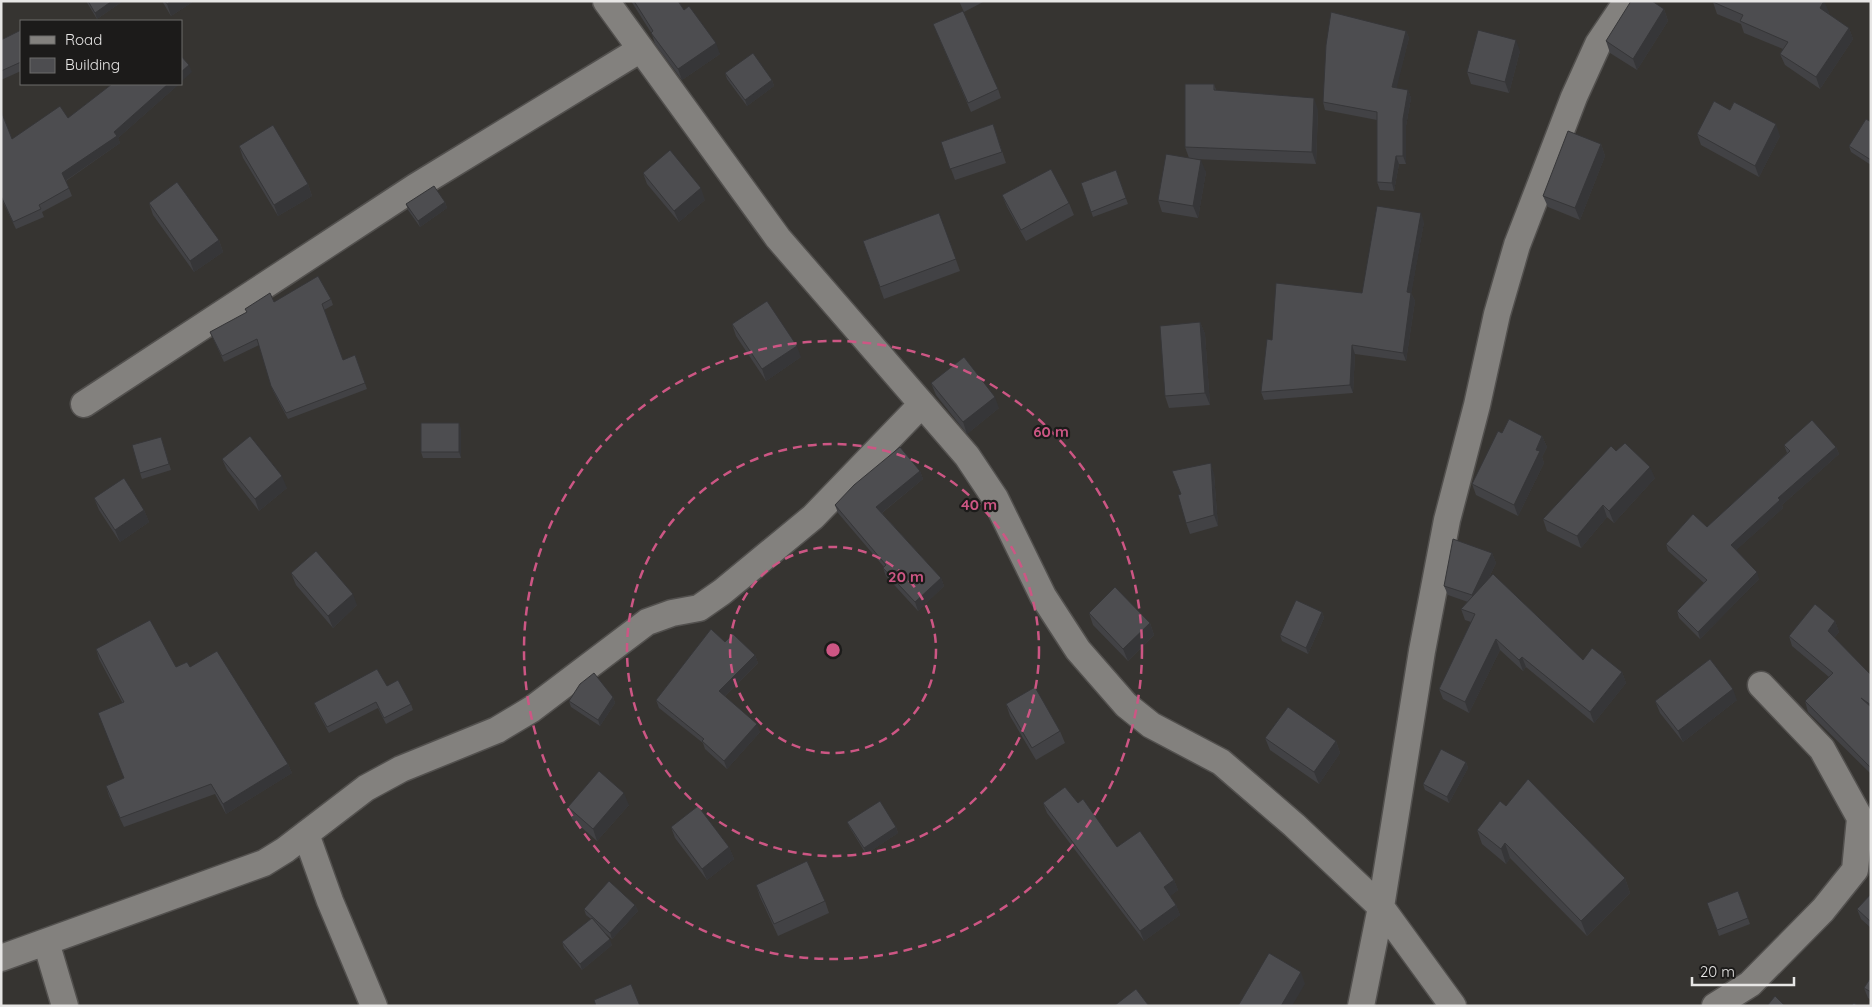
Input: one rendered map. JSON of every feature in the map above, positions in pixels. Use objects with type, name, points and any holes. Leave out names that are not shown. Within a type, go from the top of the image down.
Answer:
[{"type":"street","points":[[606,1],[778,238],[967,456],[995,498],[1043,596],[1078,650],[1126,705],[1151,725],[1220,762],[1294,825],[1381,908],[1453,1006]]},
{"type":"street","points":[[1361,1006],[1381,908],[1422,651],[1447,520],[1477,405],[1497,314],[1518,245],[1574,97],[1598,44],[1627,1]]},
{"type":"street","points":[[84,404],[415,187],[641,49]]},
{"type":"street","points":[[1,958],[264,863],[306,834],[334,810],[366,788],[401,769],[497,730],[532,709],[647,622],[672,613],[699,608],[722,592],[813,517],[922,404]]},
{"type":"street","points":[[1716,1006],[1750,984],[1823,910],[1855,870],[1860,818],[1822,749],[1761,685]]},
{"type":"street","points":[[306,834],[330,901],[374,1006]]},
{"type":"street","points":[[46,942],[66,1006]]},
{"type":"building","points":[[88,1],[112,1],[95,13]]},
{"type":"building","points":[[634,1],[678,1],[684,10],[689,6],[716,43],[678,69],[651,33],[653,31]]},
{"type":"building","points":[[1631,1],[1652,1],[1664,9],[1633,59],[1606,41]]},
{"type":"building","points":[[1713,1],[1824,1],[1820,8],[1849,28],[1816,77],[1780,54],[1788,42],[1740,21],[1743,15]]},
{"type":"building","points":[[963,11],[998,89],[968,103],[933,24]]},
{"type":"building","points":[[1331,12],[1406,31],[1392,87],[1408,90],[1403,119],[1403,156],[1396,156],[1392,183],[1377,182],[1377,112],[1323,102],[1326,45]]},
{"type":"building","points":[[20,30],[20,62],[1,71],[1,40]]},
{"type":"building","points":[[1478,30],[1516,40],[1505,82],[1467,72]]},
{"type":"building","points":[[753,53],[772,80],[745,100],[725,73]]},
{"type":"building","points":[[182,57],[189,65],[182,71]]},
{"type":"building","points":[[1185,84],[1214,84],[1214,90],[1314,98],[1312,152],[1185,147]]},
{"type":"building","points":[[111,85],[167,85],[114,132],[117,136],[62,173],[69,188],[39,205],[41,209],[13,222],[1,196],[1,111],[12,139],[60,106],[68,118]]},
{"type":"building","points":[[1714,101],[1730,110],[1734,102],[1776,124],[1755,166],[1697,134]]},
{"type":"building","points":[[1866,119],[1871,122],[1871,160],[1849,146]]},
{"type":"building","points":[[993,124],[1002,152],[950,169],[941,142]]},
{"type":"building","points":[[273,125],[308,184],[274,205],[239,146]]},
{"type":"building","points":[[1568,131],[1601,144],[1575,208],[1543,196]]},
{"type":"building","points":[[670,150],[701,188],[674,211],[643,173]]},
{"type":"building","points":[[1166,154],[1201,160],[1193,206],[1158,200]]},
{"type":"building","points":[[1051,169],[1069,203],[1021,230],[1002,195]]},
{"type":"building","points":[[1116,170],[1126,198],[1091,212],[1081,183]]},
{"type":"building","points":[[177,182],[219,240],[190,261],[149,203]]},
{"type":"building","points":[[434,186],[445,202],[418,221],[406,204]]},
{"type":"building","points":[[1377,206],[1421,213],[1407,292],[1411,293],[1403,353],[1352,345],[1350,385],[1261,392],[1267,339],[1272,340],[1276,283],[1362,293]]},
{"type":"building","points":[[939,213],[956,259],[880,287],[863,241]]},
{"type":"building","points":[[318,276],[331,299],[322,304],[343,360],[355,355],[365,383],[286,413],[271,386],[257,339],[222,356],[210,332],[247,312],[245,309],[270,293],[274,302]]},
{"type":"building","points":[[767,301],[797,346],[762,369],[732,324]]},
{"type":"building","points":[[1200,322],[1205,393],[1165,396],[1160,326]]},
{"type":"building","points":[[964,357],[995,397],[963,422],[931,383]]},
{"type":"building","points":[[1509,419],[1542,436],[1536,450],[1540,451],[1514,505],[1472,484],[1498,431],[1502,433]]},
{"type":"building","points":[[1812,420],[1836,447],[1778,498],[1780,500],[1731,545],[1757,572],[1698,632],[1677,611],[1707,580],[1666,544],[1693,514],[1707,527],[1790,451],[1784,445]]},
{"type":"building","points":[[421,423],[459,423],[459,452],[421,452]]},
{"type":"building","points":[[250,436],[282,476],[255,499],[222,459]]},
{"type":"building","points":[[161,437],[169,464],[140,473],[132,445]]},
{"type":"building","points":[[1625,443],[1650,467],[1609,511],[1603,505],[1577,536],[1543,519],[1611,446],[1616,451]]},
{"type":"building","points":[[900,447],[920,471],[876,507],[941,578],[915,602],[883,568],[886,565],[835,505],[854,485]]},
{"type":"building","points":[[1211,463],[1214,515],[1186,523],[1178,495],[1181,494],[1172,471]]},
{"type":"building","points":[[124,478],[144,510],[115,530],[94,498]]},
{"type":"building","points":[[1453,539],[1492,553],[1472,595],[1444,586]]},
{"type":"building","points":[[316,551],[353,594],[328,616],[291,573]]},
{"type":"building","points":[[1493,574],[1583,660],[1592,648],[1622,672],[1590,712],[1522,657],[1519,660],[1496,639],[1465,702],[1439,689],[1475,614],[1461,609]]},
{"type":"building","points":[[1115,587],[1150,623],[1123,649],[1089,613]]},
{"type":"building","points":[[1296,600],[1322,612],[1306,648],[1280,635]]},
{"type":"building","points":[[1815,604],[1835,621],[1828,631],[1871,675],[1871,705],[1861,698],[1871,707],[1871,768],[1805,701],[1833,673],[1789,636]]},
{"type":"building","points":[[150,620],[176,667],[187,662],[190,667],[217,651],[288,764],[223,804],[211,784],[120,818],[106,786],[124,778],[98,713],[124,702],[96,649]]},
{"type":"building","points":[[711,629],[725,642],[733,634],[755,655],[719,691],[757,724],[724,761],[702,741],[704,739],[656,700]]},
{"type":"building","points":[[1710,659],[1733,689],[1678,731],[1655,701]]},
{"type":"building","points":[[377,669],[387,686],[398,680],[411,704],[384,718],[376,702],[327,727],[314,703]]},
{"type":"building","points":[[594,673],[613,697],[598,720],[569,701],[580,684]]},
{"type":"building","points":[[1035,687],[1060,731],[1032,748],[1006,704]]},
{"type":"building","points":[[1288,707],[1336,741],[1314,772],[1265,738]]},
{"type":"building","points":[[1441,749],[1466,762],[1447,797],[1423,784]]},
{"type":"building","points":[[599,771],[624,793],[593,829],[568,807]]},
{"type":"building","points":[[1528,779],[1625,878],[1581,921],[1505,843],[1501,849],[1477,830],[1500,801],[1506,806]]},
{"type":"building","points":[[1065,787],[1078,803],[1083,799],[1117,847],[1140,831],[1174,880],[1164,887],[1176,905],[1140,931],[1043,803]]},
{"type":"building","points":[[880,801],[896,827],[864,848],[847,822]]},
{"type":"building","points":[[698,806],[729,847],[702,869],[671,827]]},
{"type":"building","points":[[807,861],[825,901],[774,924],[756,885]]},
{"type":"building","points":[[609,881],[635,905],[610,933],[584,909]]},
{"type":"building","points":[[1738,891],[1748,918],[1717,930],[1707,903]]},
{"type":"building","points":[[1871,894],[1871,922],[1857,909]]},
{"type":"building","points":[[592,918],[610,939],[580,964],[562,942]]},
{"type":"building","points":[[1269,953],[1301,972],[1281,1006],[1238,1006]]},
{"type":"building","points":[[1871,977],[1871,992],[1864,988]]},
{"type":"building","points":[[631,984],[640,1006],[596,1006],[594,1000]]},
{"type":"building","points":[[1136,989],[1149,1006],[1114,1006]]},
{"type":"building","points":[[1775,996],[1785,1006],[1767,1006]]}]
